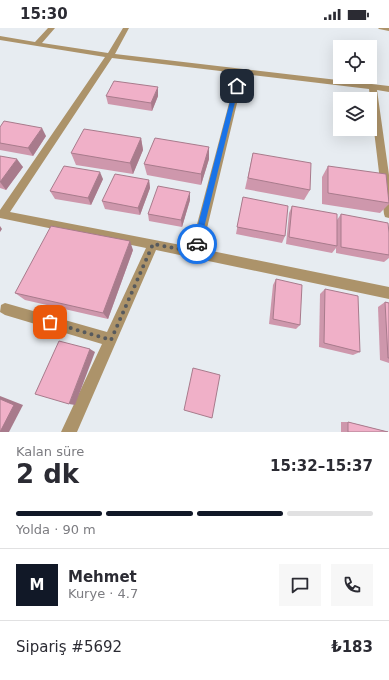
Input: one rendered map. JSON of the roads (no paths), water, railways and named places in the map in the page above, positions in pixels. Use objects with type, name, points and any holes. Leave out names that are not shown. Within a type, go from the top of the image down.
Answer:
[{"type":"street","points":[[37,44],[52,28]]},
{"type":"street","points":[[126,28],[110,56],[2,214],[195,252],[389,293]]},
{"type":"street","points":[[381,28],[389,29]]},
{"type":"street","points":[[0,46],[3,39],[110,56],[389,89]]},
{"type":"street","points":[[195,252],[240,71]]},
{"type":"street","points":[[373,87],[389,214]]},
{"type":"street","points":[[69,432],[153,244]]},
{"type":"street","points":[[5,309],[111,340]]}]
